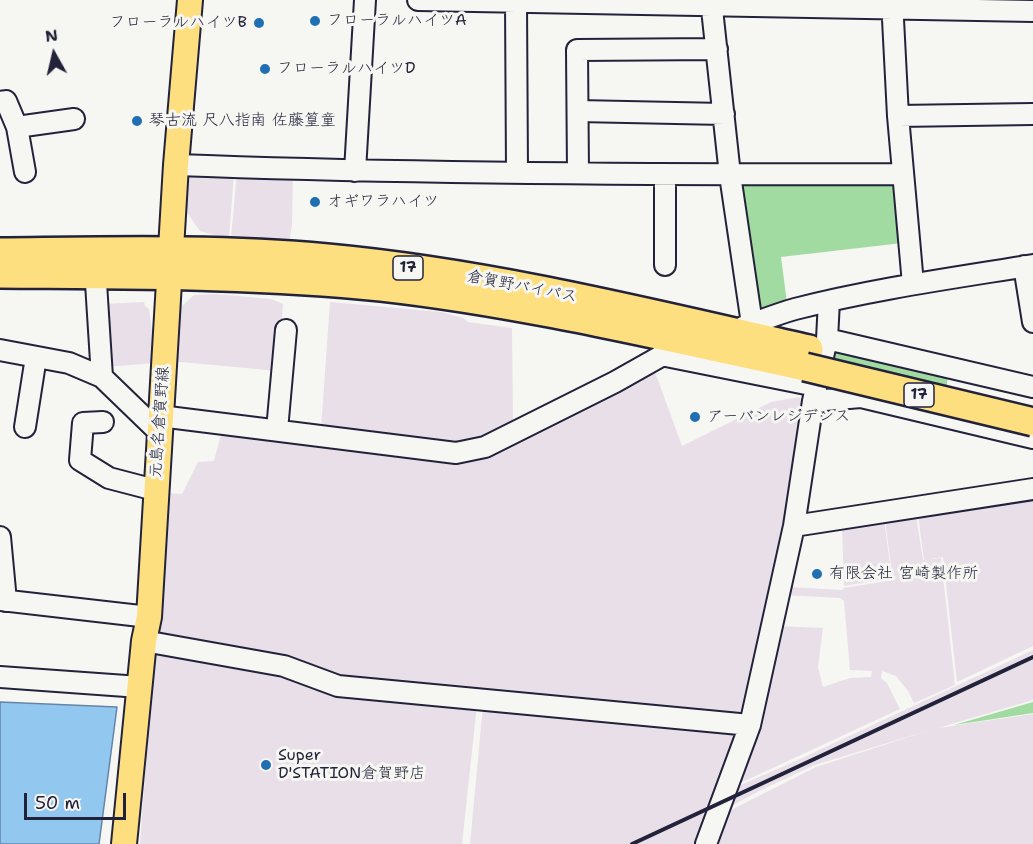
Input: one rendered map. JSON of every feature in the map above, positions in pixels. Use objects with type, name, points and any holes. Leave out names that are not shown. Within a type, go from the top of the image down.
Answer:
[{"type":"highway","name":"倉賀野バイパス","points":[[0,252],[171,262]]},
{"type":"highway","name":"倉賀野バイパス","points":[[0,274],[171,262],[326,258],[456,286],[546,291],[814,369],[1033,422]]},
{"type":"highway","points":[[665,353],[472,315],[456,286],[492,265],[638,295],[748,325]]},
{"type":"highway","name":"倉賀野バイパス","points":[[814,369],[1033,403]]},
{"type":"main road","name":"元島名倉賀野線","points":[[124,844],[144,641],[149,617],[155,490],[187,1]]},
{"type":"street","points":[[355,171],[365,0]]},
{"type":"street","points":[[418,0],[892,4],[1033,11]]},
{"type":"street","points":[[516,2],[517,172]]},
{"type":"street","points":[[712,2],[748,325],[829,301],[913,284],[1029,265],[1033,322]]},
{"type":"street","points":[[892,4],[898,116],[913,284]]},
{"type":"street","points":[[578,173],[577,50],[717,49]]},
{"type":"street","points":[[0,102],[6,101],[17,127],[25,172]]},
{"type":"street","points":[[578,111],[724,114]]},
{"type":"street","points":[[898,116],[1033,114]]},
{"type":"street","points":[[17,127],[74,119]]},
{"type":"street","points":[[176,165],[355,171],[730,175],[903,174]]},
{"type":"street","points":[[665,174],[665,265]]},
{"type":"street","points":[[96,283],[102,377]]},
{"type":"street","points":[[706,844],[750,725],[794,526],[814,369],[829,301]]},
{"type":"street","points":[[277,430],[286,330]]},
{"type":"street","points":[[0,350],[69,363],[102,377],[160,424],[277,430],[422,444],[456,453],[484,447],[615,382],[665,353],[814,369],[1033,387]]},
{"type":"street","points":[[26,428],[36,357]]},
{"type":"street","points":[[814,369],[861,397],[1033,438]]},
{"type":"street","points":[[104,422],[83,423],[80,460],[109,478],[155,490]]},
{"type":"street","points":[[794,526],[1033,489]]},
{"type":"street","points":[[0,537],[3,601],[149,617]]},
{"type":"street","points":[[144,641],[284,666],[338,686],[750,725]]},
{"type":"street","points":[[0,677],[140,687]]},
{"type":"shaded area","points":[[237,172],[293,173],[292,225],[289,242],[231,238]]},
{"type":"shaded area","points":[[186,173],[234,173],[229,239],[200,231],[186,211]]},
{"type":"shaded area","points":[[216,294],[271,299],[283,304],[278,371],[170,361],[173,314],[194,295]]},
{"type":"shaded area","points":[[144,302],[149,309],[156,363],[104,367],[102,304]]},
{"type":"shaded area","points":[[330,302],[441,312],[463,318],[468,322],[512,328],[513,424],[479,442],[456,445],[321,429]]},
{"type":"shaded area","points":[[655,372],[682,446],[771,402],[799,397],[806,407],[748,716],[339,684],[159,638],[168,515],[167,493],[182,494],[198,462],[214,461],[222,431],[474,458]]},
{"type":"shaded area","points":[[1033,496],[1033,646],[957,682],[943,557],[924,560],[918,515]]},
{"type":"shaded area","points":[[916,516],[923,560],[941,558],[955,685],[914,703],[896,676],[882,671],[881,678],[887,683],[900,709],[736,785],[777,626],[823,628],[818,667],[823,687],[850,678],[871,677],[872,671],[850,670],[844,601],[840,598],[785,595],[787,587],[842,590],[893,580],[885,520]]},
{"type":"shaded area","points":[[884,520],[892,578],[844,586],[842,526]]},
{"type":"shaded area","points":[[1033,650],[1033,700],[938,728],[1033,714],[1033,844],[716,844],[731,810],[816,767],[930,730],[815,765],[759,791],[717,814],[700,844],[470,844],[483,706],[743,730],[725,792]]},
{"type":"shaded area","points":[[154,652],[248,665],[265,672],[477,704],[462,844],[140,844]]},
{"type":"green space","points":[[737,182],[891,183],[897,188],[902,243],[781,257],[787,303],[764,312],[753,308]]},
{"type":"green space","points":[[835,348],[948,375],[944,411],[826,394]]},
{"type":"green space","points":[[1033,702],[1033,713],[954,725]]},
{"type":"water","points":[[0,702],[117,707],[99,844],[0,844]]},
{"type":"railway","points":[[632,844],[1033,657]]},
{"type":"place","name":"フローラルハイツA","points":[[315,21]]},
{"type":"place","name":"フローラルハイツB","points":[[259,23]]},
{"type":"place","name":"フローラルハイツD","points":[[265,69]]},
{"type":"place","name":"琴古流 尺八指南 佐藤篁童","points":[[137,121]]},
{"type":"place","name":"オギワラハイツ","points":[[315,202]]},
{"type":"place","name":"アーバンレジデンス","points":[[695,417]]},
{"type":"place","name":"有限会社 宮崎製作所","points":[[817,574]]},
{"type":"place","name":"Super D'STATION倉賀野店","points":[[266,765]]}]
